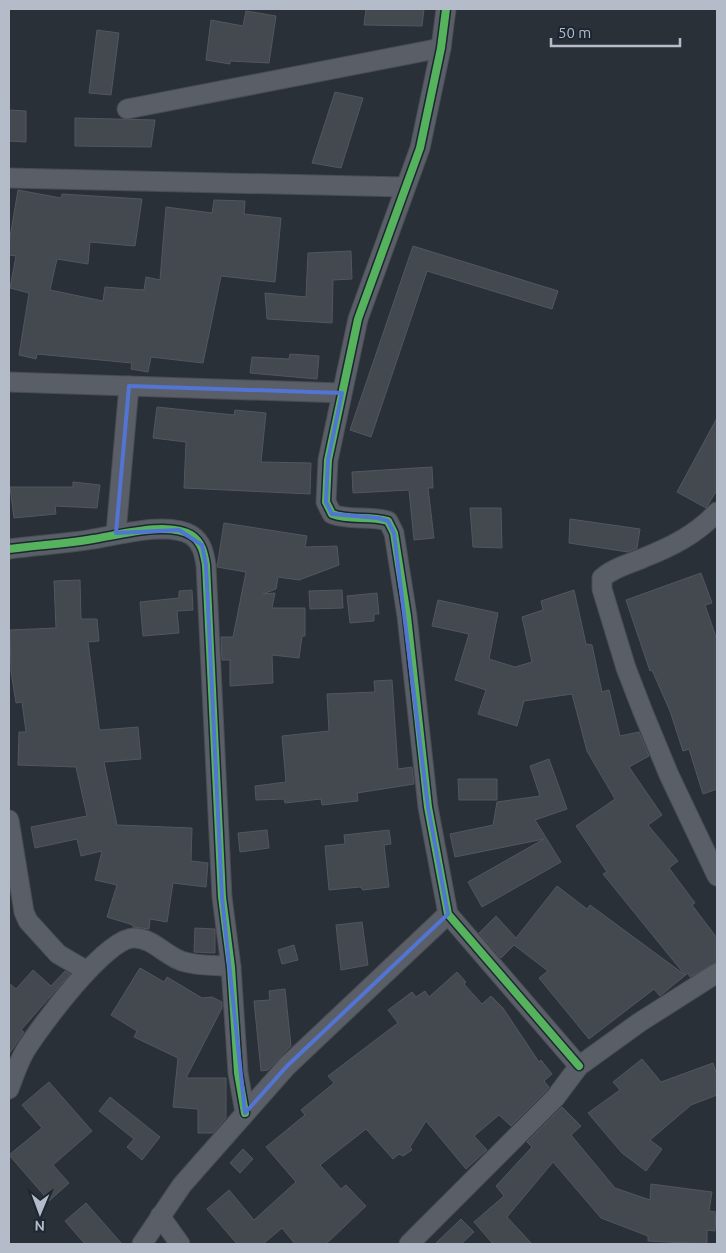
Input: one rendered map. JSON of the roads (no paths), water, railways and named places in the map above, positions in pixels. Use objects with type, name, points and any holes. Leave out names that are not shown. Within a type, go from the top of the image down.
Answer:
[{"type":"street","points":[[446,9],[441,48],[420,148],[404,187],[358,319],[328,460],[326,502],[332,514],[342,518],[378,518],[388,521],[394,533],[407,616],[428,807],[448,914],[579,1066]]},
{"type":"street","points":[[127,109],[441,48]]},
{"type":"street","points":[[9,178],[404,187]]},
{"type":"street","points":[[9,382],[342,393]]},
{"type":"street","points":[[116,534],[129,386]]},
{"type":"street","points":[[717,512],[704,526],[689,536],[658,552],[609,572],[602,578],[602,589],[626,668],[669,775],[717,876]]},
{"type":"street","points":[[9,548],[94,539],[116,534],[179,530],[192,536],[202,546],[206,565],[222,898],[231,967],[238,1073],[244,1113]]},
{"type":"street","points":[[9,820],[24,912],[28,921],[43,934],[58,954],[87,971]]},
{"type":"street","points":[[142,1244],[182,1185],[287,1066],[448,914]]},
{"type":"street","points":[[9,1089],[17,1067],[42,1024],[87,971],[119,944],[134,938],[156,945],[184,962],[231,967]]},
{"type":"street","points":[[409,1244],[555,1098],[579,1066],[640,1022],[717,973]]},
{"type":"street","points":[[160,1216],[180,1244]]}]
